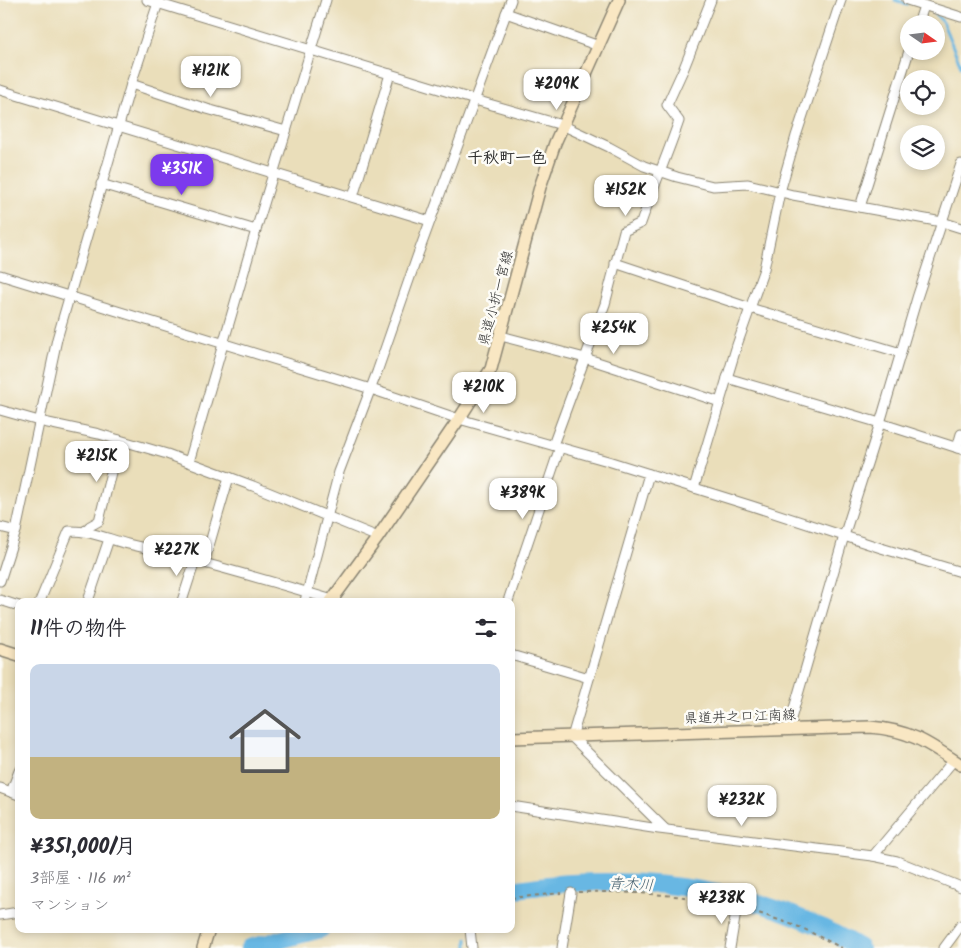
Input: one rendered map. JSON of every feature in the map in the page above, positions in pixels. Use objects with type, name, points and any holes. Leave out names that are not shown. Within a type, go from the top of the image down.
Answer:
[{"type":"main road","name":"県道小折一宮線","points":[[335,598],[491,370],[540,187],[554,143],[619,0]]},
{"type":"main road","points":[[0,649],[15,653]]},
{"type":"main road","name":"県道井之口江南線","points":[[515,738],[788,729],[890,728],[907,733],[928,743],[957,762]]},
{"type":"main road","points":[[204,946],[207,933]]},
{"type":"street","points":[[147,0],[562,125],[644,166],[660,172],[713,186],[748,184],[780,192],[942,222],[961,228]]},
{"type":"street","points":[[189,462],[222,344],[326,0]]},
{"type":"street","points":[[41,598],[68,531],[85,532],[109,540],[200,562],[306,597],[339,472],[371,389],[511,0]]},
{"type":"street","points":[[509,598],[556,446],[605,304],[624,231],[641,223],[679,121],[667,105],[711,0]]},
{"type":"street","points":[[694,488],[727,378],[764,269],[780,192],[796,136],[841,0]]},
{"type":"street","points":[[907,0],[961,17]]},
{"type":"street","points":[[0,581],[16,531],[57,339],[118,126],[158,2]]},
{"type":"street","points":[[921,15],[924,6]]},
{"type":"street","points":[[506,13],[598,46]]},
{"type":"street","points":[[860,207],[906,60]]},
{"type":"street","points":[[353,197],[390,74]]},
{"type":"street","points":[[131,84],[207,109],[286,131]]},
{"type":"street","points":[[0,90],[430,221]]},
{"type":"street","points":[[788,729],[844,536],[961,164]]},
{"type":"street","points":[[101,184],[256,230]]},
{"type":"street","points":[[615,264],[750,308],[901,353]]},
{"type":"street","points":[[0,276],[371,389],[459,419],[649,474],[961,572]]},
{"type":"street","points":[[501,336],[585,358],[720,402]]},
{"type":"street","points":[[727,378],[959,448],[961,434]]},
{"type":"street","points":[[0,410],[119,440],[189,462],[327,515],[378,537]]},
{"type":"street","points":[[85,532],[98,521],[119,440]]},
{"type":"street","points":[[649,474],[572,737],[665,829]]},
{"type":"street","points":[[183,598],[200,562],[229,477]]},
{"type":"street","points":[[0,527],[16,531]]},
{"type":"street","points":[[89,598],[109,540]]},
{"type":"street","points":[[0,600],[15,605]]},
{"type":"street","points":[[515,656],[589,678]]},
{"type":"street","points":[[873,856],[957,762]]},
{"type":"street","points":[[0,788],[15,794]]},
{"type":"street","points":[[515,807],[665,829],[873,856],[897,861],[961,887]]},
{"type":"street","points":[[562,948],[571,892]]},
{"type":"street","points":[[730,948],[737,906]]},
{"type":"street","points":[[0,915],[15,913]]},
{"type":"street","points":[[944,948],[961,925]]},
{"type":"street","points":[[470,933],[472,948]]},
{"type":"path","points":[[515,898],[571,892],[612,891],[688,897],[737,906],[802,928],[842,948]]},
{"type":"waterway","points":[[895,0],[907,4]]},
{"type":"waterway","points":[[933,12],[942,21],[961,66]]},
{"type":"waterway","name":"青木川","points":[[515,889],[564,883],[609,882],[647,883],[684,887],[757,903],[793,915],[827,930],[860,948]]},
{"type":"waterway","name":"青木川","points":[[249,948],[306,933]]},
{"type":"waterway","points":[[467,939],[467,948]]},
{"type":"district","name":"千秋町一色","points":[[507,157]]}]
